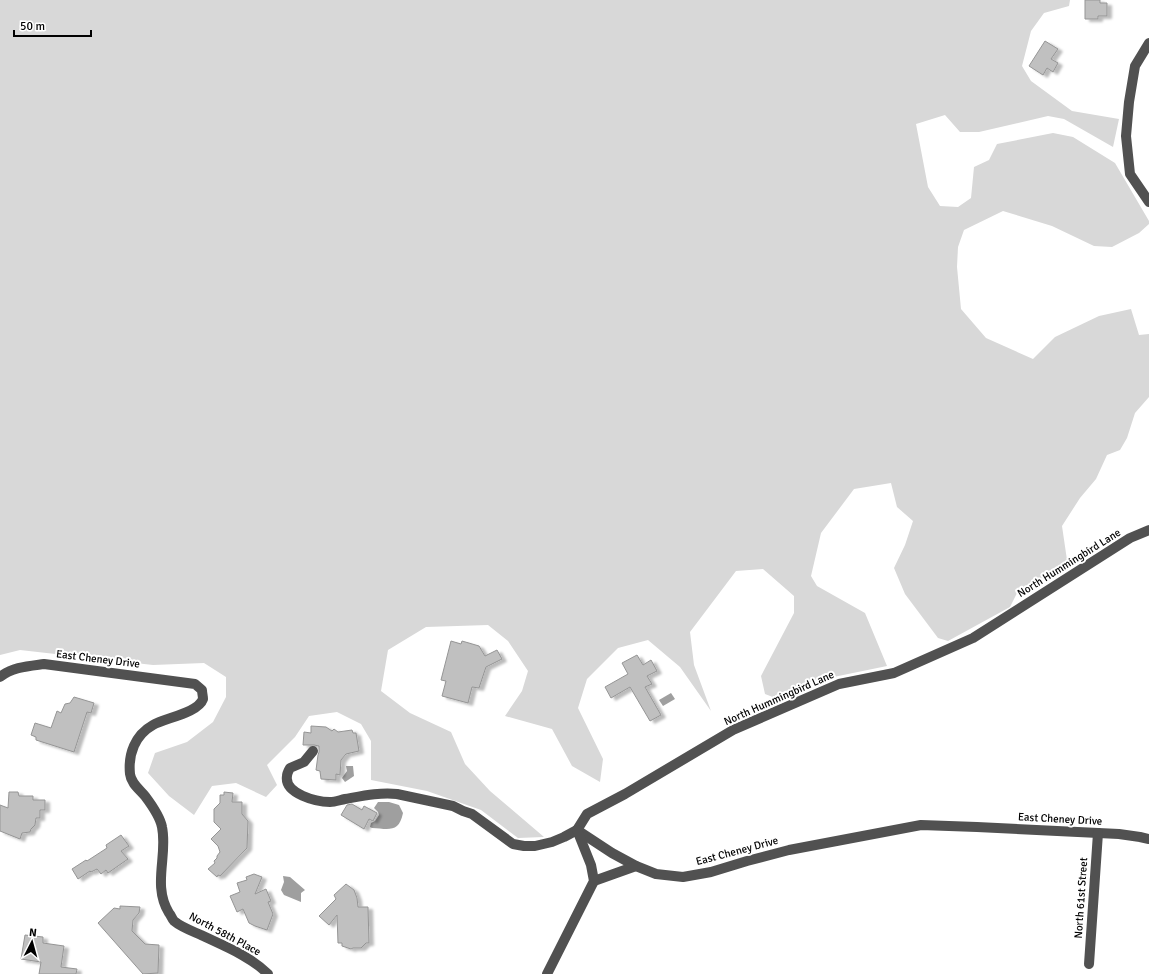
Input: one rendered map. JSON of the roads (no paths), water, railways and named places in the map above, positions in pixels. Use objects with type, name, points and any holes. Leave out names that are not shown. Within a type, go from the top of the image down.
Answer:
[{"type":"street","points":[[1149,43],[1135,66],[1129,102],[1126,136],[1130,174],[1149,202]]},
{"type":"street","name":"North Hummingbird Lane","points":[[577,830],[586,814],[624,794],[733,730],[839,684],[894,673],[973,638],[1130,538],[1149,530]]},
{"type":"street","name":"East Cheney Drive","points":[[0,677],[19,668],[44,664],[194,684]]},
{"type":"street","name":"North 58th Place","points":[[194,684],[202,690],[203,698],[199,705],[192,710],[154,724],[145,730],[137,739],[132,752],[130,761],[130,776],[153,808],[162,827],[161,884],[163,904],[173,920],[252,960],[268,974]]},
{"type":"street","points":[[313,751],[304,762],[290,768],[287,777],[289,785],[308,799],[331,802],[388,793],[453,806],[472,814],[513,844],[524,846],[535,846],[552,842],[577,830],[591,866],[594,881],[547,974]]},
{"type":"street","name":"East Cheney Drive","points":[[577,830],[612,853],[636,866],[656,874],[683,877],[711,872],[789,850],[921,825],[1098,833],[1149,839]]},
{"type":"street","name":"North 61st Street","points":[[1089,964],[1098,833]]},
{"type":"street","points":[[594,881],[636,866]]}]
